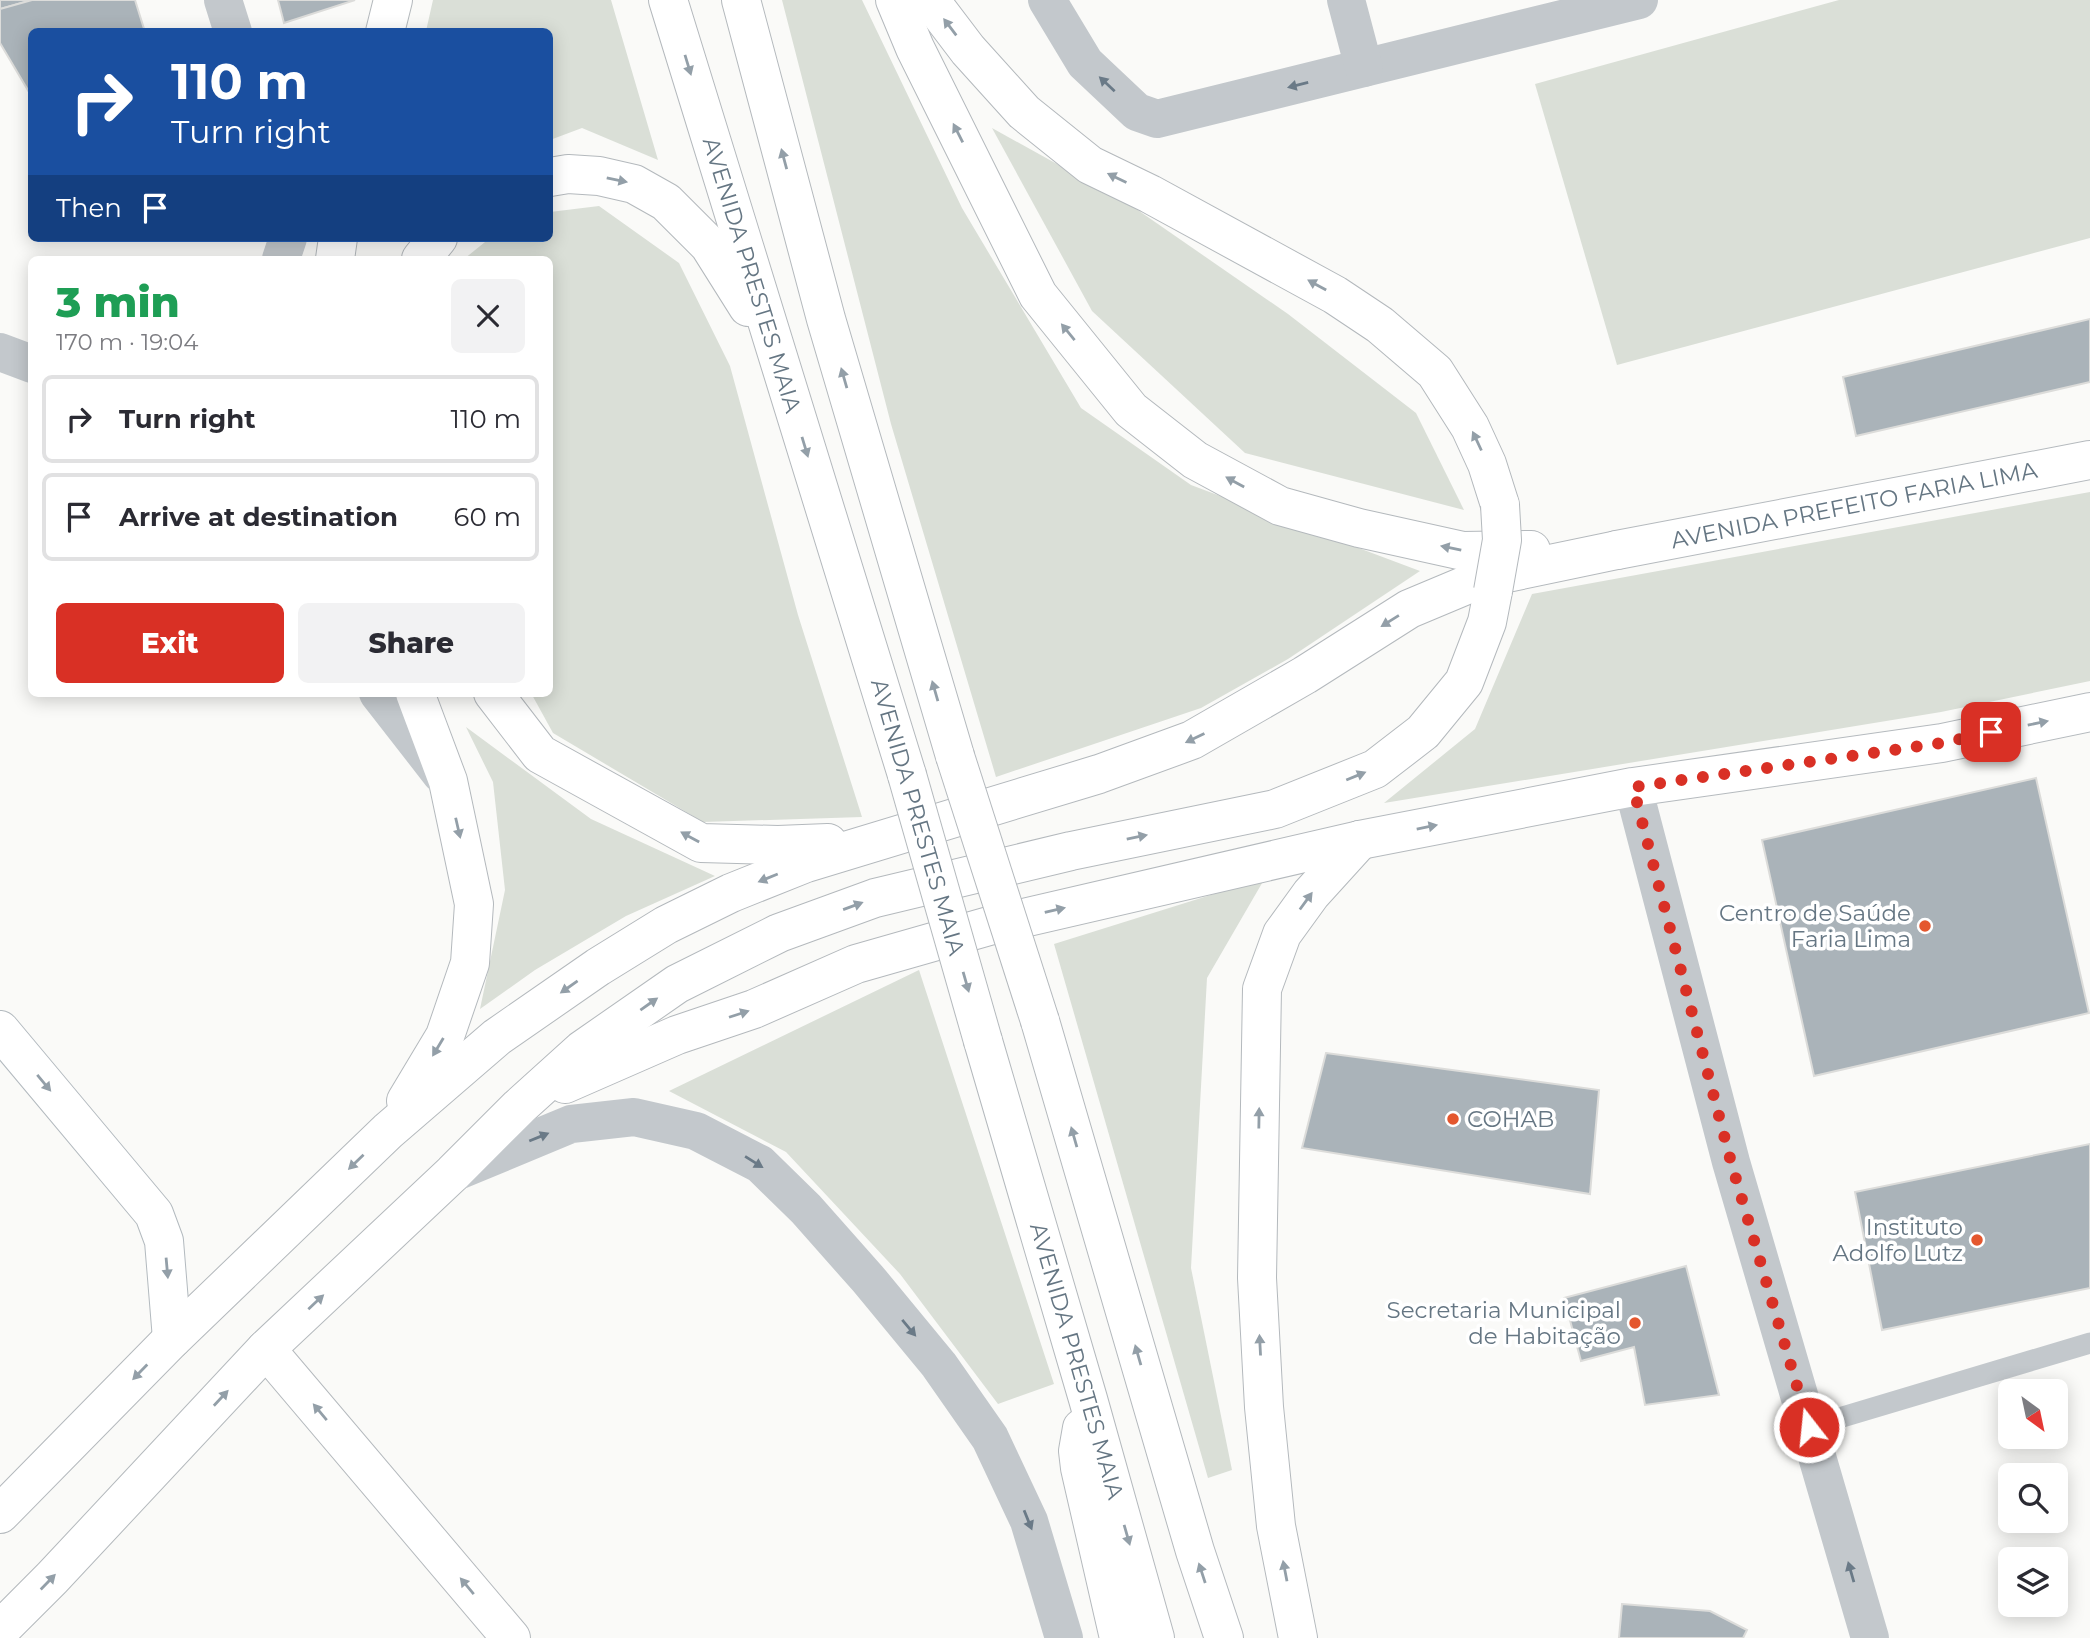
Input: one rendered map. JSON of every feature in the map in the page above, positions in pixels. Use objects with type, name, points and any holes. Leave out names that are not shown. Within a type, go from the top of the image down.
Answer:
[{"type":"main road","name":"AVENIDA PRESTES MAIA","points":[[668,0],[907,775],[1155,1638]]},
{"type":"main road","points":[[741,0],[826,319],[955,756],[1040,1021],[1191,1538],[1224,1638]]},
{"type":"main road","points":[[895,0],[915,48],[1038,295],[1131,410],[1195,460],[1280,506],[1359,528],[1462,551],[1617,550]]},
{"type":"main road","points":[[0,1630],[266,1349],[519,1107],[582,1050],[677,984],[779,933],[875,898],[1071,851],[1275,809],[1375,769],[1423,732],[1464,682],[1487,622],[1502,540],[1500,505],[1487,464],[1470,427],[1435,372],[1380,325],[1335,295],[1150,194],[1090,165],[1024,112],[968,50],[930,0]]},
{"type":"main road","points":[[553,176],[568,174],[599,176],[634,184],[666,202],[709,245],[775,351]]},
{"type":"main road","points":[[423,256],[435,242]]},
{"type":"main road","name":"AVENIDA PREFEITO FARIA LIMA","points":[[1617,550],[2090,460]]},
{"type":"main road","points":[[0,1514],[172,1339],[388,1131],[496,1037],[597,967],[666,925],[731,893],[806,863],[1099,774],[1192,740],[1305,675],[1409,609],[1483,578],[1617,550]]},
{"type":"main road","points":[[388,1131],[445,1036],[470,963],[474,904],[447,782],[416,697]]},
{"type":"main road","points":[[496,697],[540,754],[701,843],[778,845],[879,841]]},
{"type":"main road","points":[[519,1107],[605,1065],[665,1040],[754,1009],[856,964],[989,926],[1360,840],[1633,787],[1942,743],[2090,712]]},
{"type":"main road","points":[[1298,1638],[1276,1526],[1264,1408],[1257,1278],[1262,989],[1282,934],[1311,894],[1360,840]]},
{"type":"main road","points":[[0,1030],[154,1214],[164,1241],[168,1265],[172,1339]]},
{"type":"main road","points":[[266,1349],[511,1638]]},
{"type":"main road","points":[[1088,1399],[1079,1443],[1080,1468],[1119,1638]]},
{"type":"street","points":[[223,0],[232,28]]},
{"type":"street","points":[[1047,0],[1085,64],[1136,112],[1157,119],[1639,0]]},
{"type":"street","points":[[1346,0],[1364,68]]},
{"type":"street","points":[[0,352],[28,362]]},
{"type":"street","points":[[381,697],[447,782]]},
{"type":"street","points":[[1633,787],[1731,1162],[1870,1638]]},
{"type":"street","points":[[453,1173],[571,1124],[634,1117],[696,1131],[760,1164],[806,1209],[868,1279],[939,1365],[989,1438],[1029,1521],[1064,1638]]},
{"type":"lane","points":[[1809,1427],[2090,1343]]},
{"type":"shaded area","points":[[433,0],[611,0],[658,160],[582,128],[553,139],[553,28],[427,28]]},
{"type":"shaded area","points":[[782,0],[862,0],[962,208],[1081,408],[1191,485],[1420,571],[1288,659],[1201,708],[996,777],[891,424]]},
{"type":"shaded area","points":[[1839,0],[2090,0],[2090,238],[1617,365],[1535,84]]},
{"type":"shaded area","points":[[992,128],[1129,204],[1288,314],[1416,413],[1464,510],[1245,453],[1092,311]]},
{"type":"shaded area","points":[[599,206],[679,263],[730,366],[798,615],[862,817],[703,822],[553,733],[533,697],[553,697],[553,256],[468,256],[485,242],[553,242],[553,212]]},
{"type":"shaded area","points":[[2090,492],[2090,681],[1941,712],[1384,803],[1475,729],[1532,594]]},
{"type":"shaded area","points":[[466,727],[591,819],[715,876],[626,916],[535,970],[480,1009],[505,890],[493,782]]},
{"type":"shaded area","points":[[1265,878],[1207,978],[1191,1268],[1232,1470],[1208,1478],[1054,944]]},
{"type":"shaded area","points":[[919,970],[1054,1384],[998,1404],[900,1274],[786,1152],[669,1091]]},
{"type":"building","points":[[0,0],[32,0],[0,9]]},
{"type":"building","points":[[32,0],[135,0],[144,28],[28,28],[28,90],[0,43],[0,9]]},
{"type":"building","points":[[278,0],[355,0],[284,23]]},
{"type":"building","points":[[2090,319],[2090,382],[1856,436],[1843,377]]},
{"type":"building","name":"Centro de Saúde Faria Lima","points":[[2036,778],[2089,1013],[1814,1076],[1762,840]]},
{"type":"building","name":"COHAB","points":[[1326,1053],[1599,1090],[1590,1194],[1302,1148]]},
{"type":"building","name":"Instituto Adolfo Lutz","points":[[2090,1144],[2090,1288],[1882,1330],[1855,1192]]},
{"type":"building","name":"Secretaria Municipal de Habitação","points":[[1686,1266],[1719,1395],[1645,1405],[1634,1347],[1581,1361],[1564,1298]]},
{"type":"building","points":[[1622,1604],[1710,1611],[1747,1630],[1743,1638],[1619,1638]]},
{"type":"place","name":"Centro de Saúde Faria Lima","points":[[1925,926]]},
{"type":"place","name":"COHAB","points":[[1453,1119]]},
{"type":"place","name":"Instituto Adolfo Lutz","points":[[1977,1240]]},
{"type":"place","name":"Secretaria Municipal de Habitação","points":[[1635,1323]]},
{"type":"route","points":[[1809,1427],[1731,1162],[1633,787],[1942,743],[1991,732]]}]
